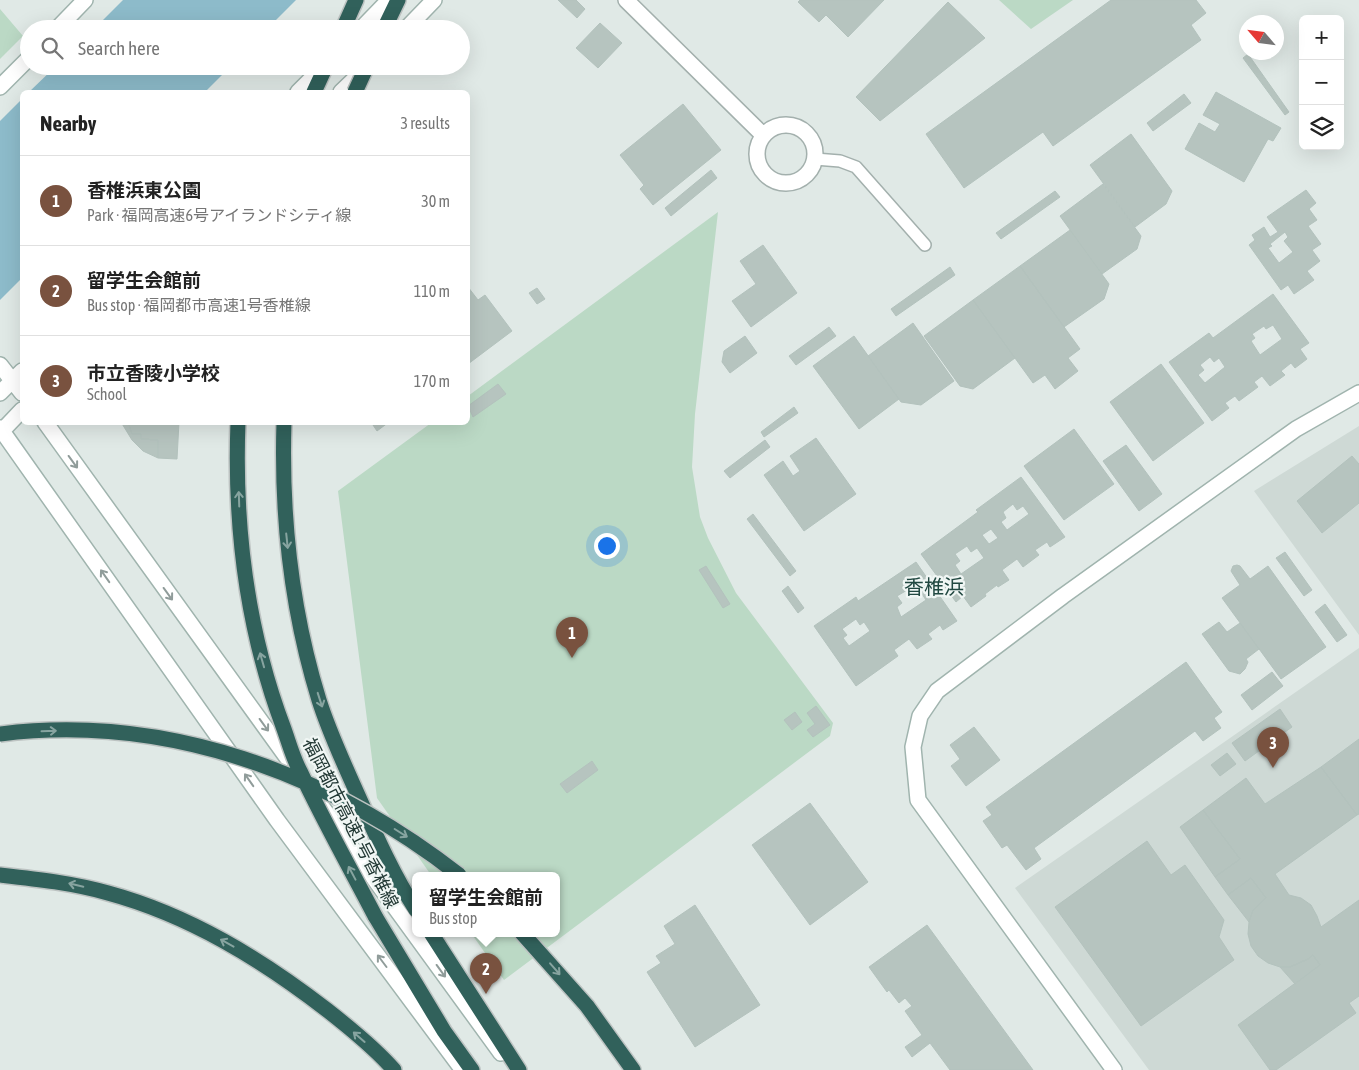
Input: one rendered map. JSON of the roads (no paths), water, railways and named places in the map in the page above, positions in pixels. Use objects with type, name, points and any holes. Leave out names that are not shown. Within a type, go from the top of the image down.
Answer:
[{"type":"highway","points":[[347,20],[356,0]]},
{"type":"highway","points":[[388,20],[398,0]]},
{"type":"highway","points":[[315,90],[321,75]]},
{"type":"highway","points":[[356,90],[363,75]]},
{"type":"highway","name":"福岡都市高速1号香椎線","points":[[238,425],[240,517],[246,588],[258,646],[276,706],[299,770],[371,907],[444,1031],[472,1070]]},
{"type":"highway","name":"福岡都市高速1号香椎線","points":[[284,425],[285,518],[292,587],[303,640],[320,700],[339,754],[376,835],[412,902]]},
{"type":"highway","points":[[0,734],[80,730],[132,734],[222,751],[274,768],[334,795],[380,820],[425,848],[455,872]]},
{"type":"highway","points":[[0,874],[63,883],[107,892],[146,904],[185,921],[259,961],[296,986],[341,1021],[386,1060],[394,1070]]},
{"type":"highway","points":[[434,937],[519,1070]]},
{"type":"highway","points":[[526,937],[587,1006],[633,1070]]},
{"type":"street","points":[[66,20],[85,0]]},
{"type":"street","points":[[370,20],[389,0]]},
{"type":"street","points":[[415,20],[434,0]]},
{"type":"street","points":[[626,0],[763,135]]},
{"type":"street","points":[[0,87],[20,67]]},
{"type":"street","points":[[300,90],[316,75]]},
{"type":"street","points":[[343,90],[358,75]]},
{"type":"street","points":[[786,124],[798,127],[808,134],[815,146],[816,158],[807,175],[792,183],[774,181],[760,169],[756,152],[763,135],[773,127],[786,124]]},
{"type":"street","points":[[0,365],[19,382],[0,393]]},
{"type":"street","points":[[1114,1070],[918,800],[913,747],[920,716],[937,691],[1063,596],[1296,429],[1359,393]]},
{"type":"street","points":[[20,412],[1,431],[278,820],[463,1070]]},
{"type":"street","points":[[47,425],[412,930]]},
{"type":"street","points":[[417,937],[513,1070]]},
{"type":"lane","points":[[816,158],[840,161],[856,166],[925,245]]},
{"type":"water","points":[[123,0],[296,0],[276,20],[103,20]]},
{"type":"water","points":[[47,75],[222,75],[207,90],[31,90]]},
{"type":"water","points":[[20,101],[20,280],[0,300],[0,121]]},
{"type":"place","name":"香椎浜東公園","points":[[572,658]]},
{"type":"place","name":"市立香陵小学校","points":[[1273,768]]},
{"type":"place","name":"留学生会館前","points":[[486,994]]},
{"type":"district","name":"香椎浜","points":[[934,586]]}]
